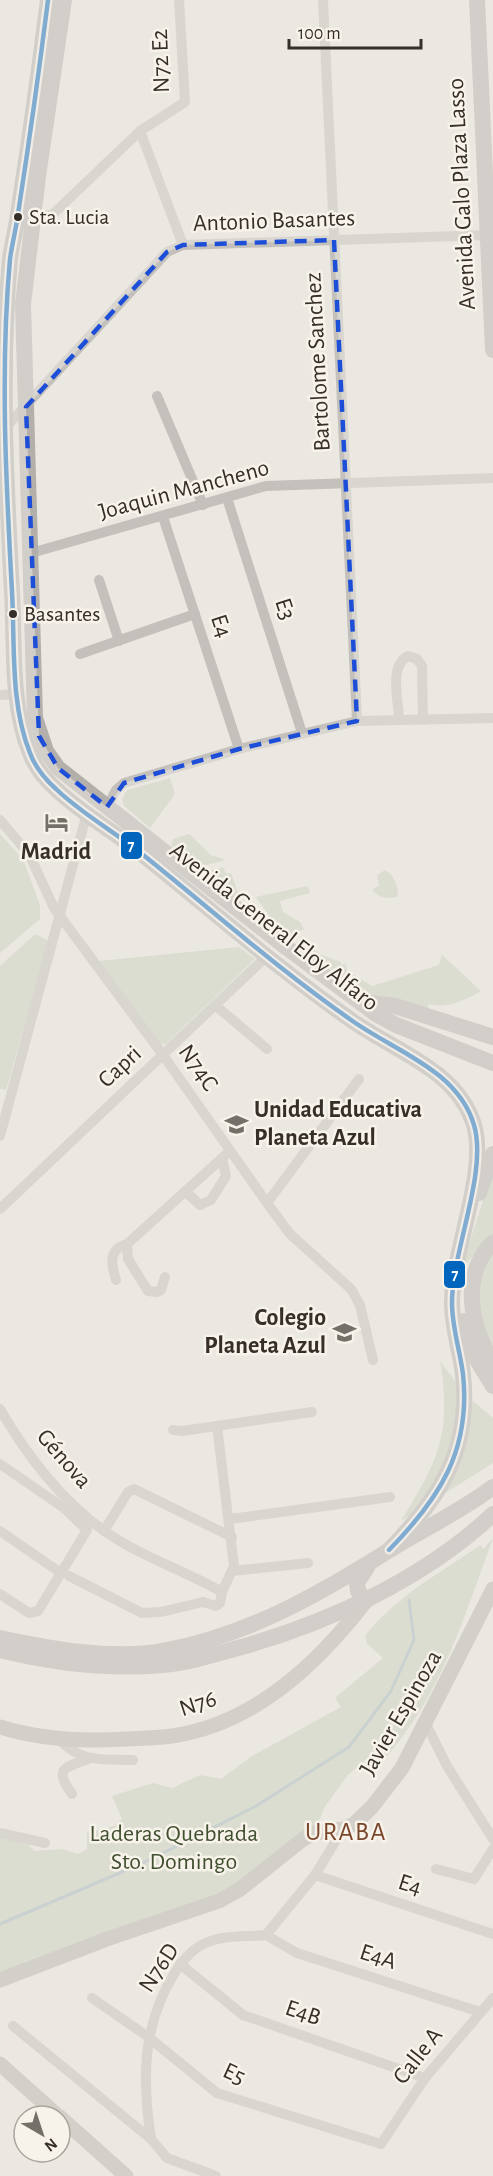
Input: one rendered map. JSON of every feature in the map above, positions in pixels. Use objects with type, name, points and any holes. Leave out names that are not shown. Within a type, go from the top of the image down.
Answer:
[{"type":"main road","name":"Avenida General Eloy Alfaro","points":[[48,0],[5,262],[2,430],[4,526],[18,694],[25,738],[34,762],[57,790],[356,1024],[446,1081],[468,1109],[477,1143],[475,1171],[454,1280],[452,1305],[464,1381],[463,1414],[450,1470],[430,1506],[389,1550]]},
{"type":"main road","name":"Avenida General Eloy Alfaro","points":[[64,0],[23,304],[35,718],[39,736],[58,768],[282,944],[360,1002],[396,1025],[493,1063]]},
{"type":"main road","name":"Avenida Galo Plaza Lasso","points":[[477,0],[493,350]]},
{"type":"main road","points":[[360,1002],[395,1006],[493,1037]]},
{"type":"main road","points":[[493,1154],[478,1197],[459,1283],[460,1304],[469,1340],[493,1386]]},
{"type":"main road","points":[[493,1242],[477,1262],[472,1276],[471,1295],[477,1329],[493,1363]]},
{"type":"main road","points":[[459,1348],[493,1392]]},
{"type":"main road","points":[[0,1638],[80,1650],[126,1654],[162,1651],[248,1627],[318,1593],[450,1516],[493,1487]]},
{"type":"main road","points":[[0,1650],[78,1664],[126,1667],[165,1665],[206,1658],[271,1639],[366,1601],[434,1558],[491,1517]]},
{"type":"main road","points":[[366,1601],[358,1591],[357,1583],[375,1559]]},
{"type":"main road","points":[[318,1593],[332,1589],[343,1590],[346,1600],[340,1612]]},
{"type":"street","name":"N72 E2","points":[[140,131],[182,105],[187,99],[179,0]]},
{"type":"street","name":"Bartolome Sanchez","points":[[323,0],[357,722]]},
{"type":"street","points":[[34,216],[52,215],[140,131],[183,245]]},
{"type":"street","name":"Antonio Basantes","points":[[2,430],[26,407],[167,252],[183,245],[487,235]]},
{"type":"street","points":[[157,396],[203,505]]},
{"type":"street","name":"Joaquin Mancheno","points":[[31,553],[266,486],[493,478]]},
{"type":"street","name":"E3","points":[[227,498],[302,733]]},
{"type":"street","name":"E4","points":[[163,517],[239,748]]},
{"type":"street","points":[[99,580],[119,641]]},
{"type":"street","points":[[80,654],[195,614]]},
{"type":"street","points":[[399,720],[396,668],[401,660],[408,656],[417,659],[422,666],[423,720]]},
{"type":"street","points":[[0,695],[18,694]]},
{"type":"street","points":[[107,807],[116,790],[124,783],[239,748],[302,733],[357,722],[493,717]]},
{"type":"street","points":[[0,1136],[87,813]]},
{"type":"street","name":"N74C","points":[[0,820],[29,854],[48,898],[163,1055],[226,1154],[290,1234],[356,1295],[373,1360]]},
{"type":"street","name":"Capri","points":[[0,1209],[268,955]]},
{"type":"street","points":[[215,1005],[267,1049]]},
{"type":"street","points":[[267,1203],[359,1079]]},
{"type":"street","points":[[185,1191],[200,1205],[212,1200],[226,1176],[226,1154]]},
{"type":"street","points":[[116,1280],[112,1259],[117,1249],[127,1244],[226,1154]]},
{"type":"street","points":[[127,1244],[129,1259],[148,1291],[152,1293],[161,1290],[165,1277]]},
{"type":"street","name":"Génova","points":[[0,1409],[26,1454],[104,1531],[222,1592]]},
{"type":"street","points":[[173,1430],[182,1431],[312,1412]]},
{"type":"street","points":[[0,1532],[65,1575],[142,1613],[161,1612],[203,1602],[218,1604],[222,1600],[222,1592],[232,1571],[232,1537],[217,1426]]},
{"type":"street","points":[[0,1464],[86,1526],[85,1536],[65,1575],[34,1614],[0,1594]]},
{"type":"street","points":[[104,1531],[128,1492],[134,1489],[232,1537]]},
{"type":"street","points":[[230,1519],[390,1497]]},
{"type":"street","points":[[232,1571],[308,1563]]},
{"type":"street","points":[[202,1583],[203,1602]]},
{"type":"street","name":"Javier Espinoza","points":[[0,1980],[107,1939],[219,1901],[238,1890],[302,1840],[324,1830],[344,1829],[354,1824],[372,1807],[402,1768],[492,1598]]},
{"type":"street","name":"N76","points":[[0,1727],[26,1735],[101,1741],[173,1736],[232,1717],[290,1683],[321,1656],[366,1601]]},
{"type":"street","points":[[426,1724],[447,1766],[493,1839]]},
{"type":"street","points":[[58,1739],[71,1752],[88,1758],[134,1760]]},
{"type":"street","points":[[72,1794],[61,1779],[63,1771],[88,1758]]},
{"type":"street","points":[[266,1935],[315,1875],[344,1829]]},
{"type":"street","points":[[0,1833],[45,1842]]},
{"type":"street","points":[[436,1869],[474,1879],[493,1849]]},
{"type":"street","name":"E4","points":[[315,1875],[493,1934]]},
{"type":"street","name":"N76D","points":[[151,2139],[144,2076],[147,2036],[162,1993],[180,1964],[195,1948],[212,1940],[266,1935]]},
{"type":"street","name":"E4A","points":[[266,1935],[297,1953],[480,2013]]},
{"type":"street","name":"E4B","points":[[180,1964],[243,2015],[425,2078]]},
{"type":"street","name":"E5","points":[[92,1998],[147,2036],[217,2093],[381,2144]]},
{"type":"street","name":"Calle A","points":[[381,2144],[425,2078],[493,1998]]},
{"type":"street","points":[[13,2026],[151,2139],[167,2158],[216,2176]]},
{"type":"street","points":[[0,2064],[45,2104]]},
{"type":"street","points":[[72,2128],[126,2176]]},
{"type":"highlighted area","points":[[334,240],[357,721],[239,749],[124,783],[107,807],[58,768],[39,736],[26,407],[167,252],[183,245]]},
{"type":"green space","points":[[170,778],[175,794],[150,828],[124,806],[122,799],[127,790]]},
{"type":"green space","points":[[0,834],[23,859],[40,905],[40,919],[0,953]]},
{"type":"green space","points":[[189,834],[211,855],[226,860],[198,867],[171,845],[173,839]]},
{"type":"green space","points":[[223,867],[226,874],[231,873],[238,893],[237,899],[204,872]]},
{"type":"green space","points":[[385,870],[395,881],[398,896],[385,898],[373,891],[379,886],[377,875]]},
{"type":"green space","points":[[308,886],[310,893],[280,901],[283,912],[300,922],[304,929],[288,938],[255,897]]},
{"type":"green space","points":[[35,934],[49,941],[6,1090],[0,1089],[0,966]]},
{"type":"green space","points":[[305,944],[322,955],[341,962],[341,965],[346,964],[347,971],[372,986],[439,965],[442,955],[481,991],[456,1003],[442,1006],[429,1004],[428,1008],[368,996],[298,945]]},
{"type":"green space","points":[[239,947],[255,959],[166,1044],[160,1044],[99,961]]},
{"type":"green space","points":[[493,1169],[493,1234],[466,1264],[464,1260]]},
{"type":"green space","points":[[493,1249],[493,1346],[483,1322],[478,1283],[485,1259]]},
{"type":"green space","points":[[440,1361],[464,1393],[493,1418],[493,1463],[401,1521],[424,1481],[439,1446],[444,1409]]},
{"type":"green space","name":"Laderas Quebrada Sto. Domingo","points":[[493,1538],[461,1627],[436,1683],[421,1709],[383,1761],[369,1757],[348,1775],[324,1808],[317,1826],[229,1891],[0,1974],[0,1835],[22,1839],[35,1851],[62,1849],[78,1854],[87,1849],[87,1833],[114,1826],[122,1819],[112,1796],[153,1783],[172,1788],[200,1775],[221,1779],[252,1756],[341,1707],[335,1698],[383,1658],[367,1644],[365,1636],[377,1622],[419,1586],[481,1545],[483,1549]]},
{"type":"waterway","points":[[0,1924],[143,1863],[256,1806],[349,1747],[391,1691],[414,1640],[409,1600]]},
{"type":"transit line","name":"7","points":[[48,0],[10,259],[5,342],[6,467],[16,694],[19,714],[35,763],[48,781],[66,798],[142,854],[327,1002],[371,1033],[424,1064],[455,1090],[466,1106],[474,1125],[477,1144],[476,1165],[457,1260],[452,1303],[463,1374],[462,1426],[457,1449],[437,1492],[389,1550]]},
{"type":"place","name":"Sta. Lucia","points":[[18,217]]},
{"type":"place","name":"Basantes","points":[[13,614]]},
{"type":"place","name":"Madrid","points":[[56,822]]},
{"type":"place","name":"Unidad Educativa Planeta Azul","points":[[236,1124]]},
{"type":"place","name":"Colegio Planeta Azul","points":[[344,1332]]},
{"type":"district","name":"URABA","points":[[346,1832]]}]
